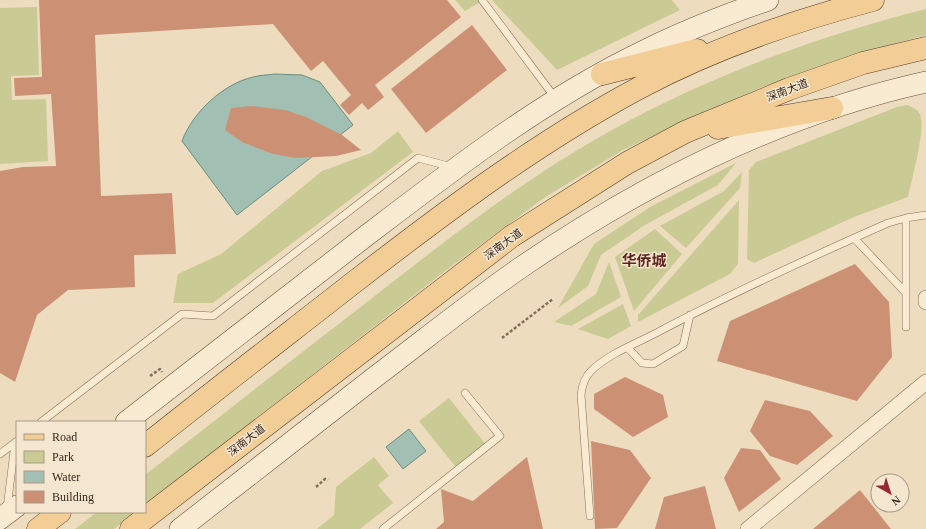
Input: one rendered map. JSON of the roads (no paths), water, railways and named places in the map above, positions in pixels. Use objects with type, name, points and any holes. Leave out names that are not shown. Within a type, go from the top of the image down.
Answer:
[{"type":"main road","points":[[127,421],[456,168],[557,100],[641,52],[685,31],[768,0]]},
{"type":"main road","points":[[146,445],[447,210],[526,155],[583,120],[640,88],[694,61],[741,42],[873,0]]},
{"type":"main road","points":[[602,74],[684,53],[741,42]]},
{"type":"main road","name":"深南大道","points":[[131,529],[512,236],[627,163],[685,132],[804,84],[863,63],[926,48]]},
{"type":"main road","points":[[685,132],[791,116],[832,108],[926,82]]},
{"type":"main road","points":[[180,529],[426,338],[523,266],[592,223],[683,172],[734,147],[832,108]]},
{"type":"main road","points":[[38,529],[59,513]]},
{"type":"street","points":[[748,529],[926,382]]},
{"type":"lane","points":[[482,0],[557,100]]},
{"type":"lane","points":[[42,421],[182,314],[213,316],[418,158],[456,168]]},
{"type":"lane","points":[[590,516],[581,395],[582,386],[586,377],[592,370],[628,348],[690,315],[780,271],[888,223],[906,218],[926,216]]},
{"type":"lane","points":[[906,218],[906,327]]},
{"type":"lane","points":[[854,238],[906,293]]},
{"type":"lane","points":[[628,348],[642,363],[653,364],[683,346],[690,315]]},
{"type":"lane","points":[[383,529],[500,436],[465,393]]},
{"type":"lane","points":[[0,454],[16,442]]},
{"type":"lane","points":[[8,513],[16,442]]},
{"type":"water","points":[[275,74],[302,75],[320,82],[353,125],[237,215],[182,141],[187,130],[201,110],[220,93],[231,86],[256,76]]},
{"type":"water","points":[[409,429],[426,451],[403,469],[386,447]]},
{"type":"district","name":"华侨城","points":[[644,261]]}]
